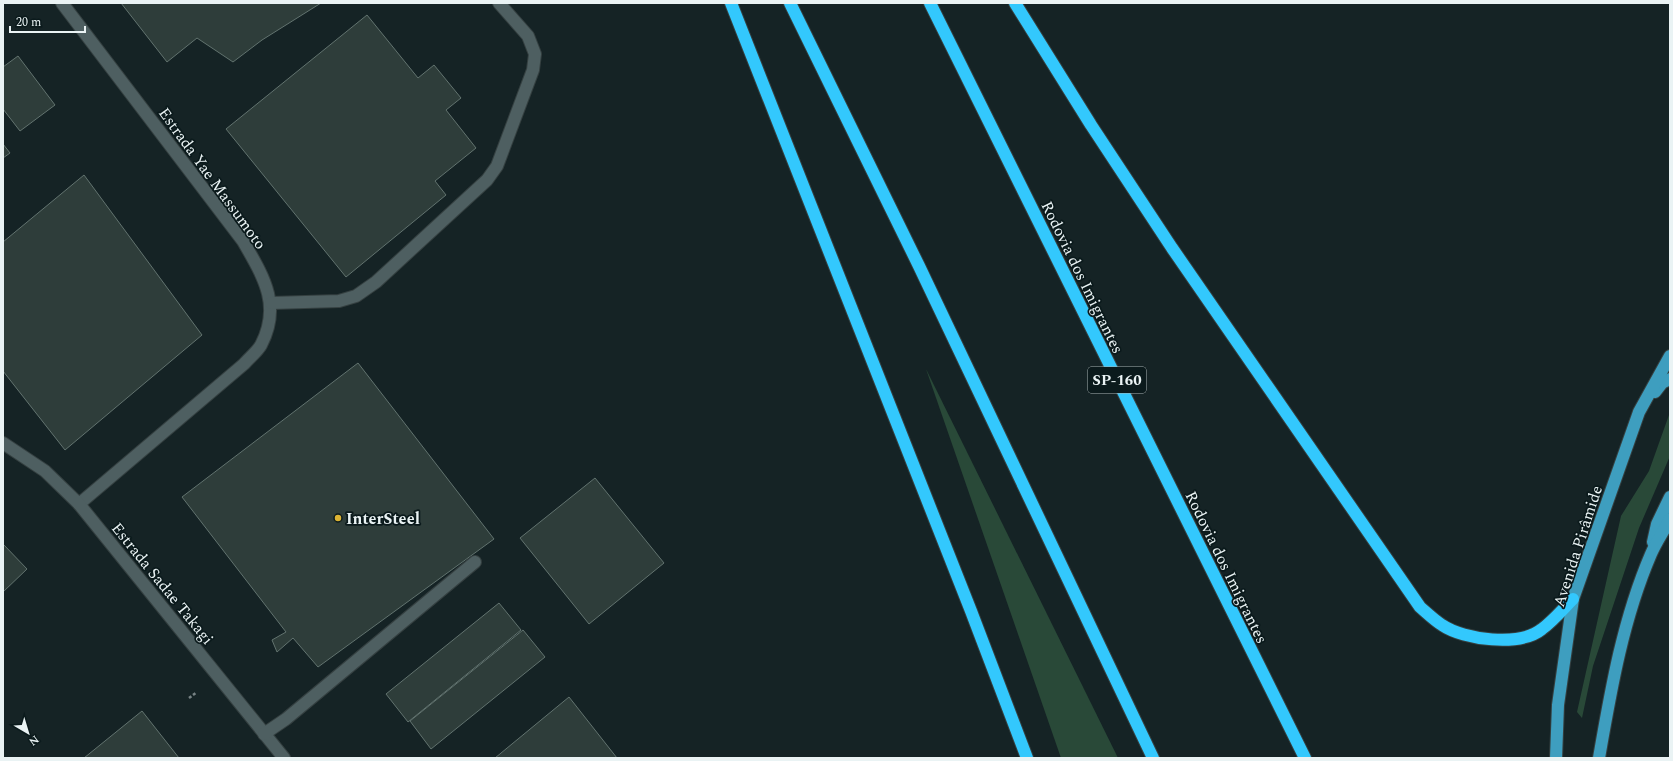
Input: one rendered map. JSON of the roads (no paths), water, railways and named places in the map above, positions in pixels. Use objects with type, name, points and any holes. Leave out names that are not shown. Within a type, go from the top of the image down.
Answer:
[{"type":"highway","points":[[732,3],[971,611],[1027,758]]},
{"type":"highway","points":[[790,3],[919,266],[1154,758]]},
{"type":"highway","name":"Rodovia dos Imigrantes","points":[[930,3],[1304,758]]},
{"type":"highway","points":[[1015,3],[1091,126],[1168,242],[1420,607],[1443,626],[1472,638],[1493,640],[1517,639],[1541,630],[1573,599]]},
{"type":"main road","name":"Avenida Pirâmide","points":[[1556,758],[1558,704],[1573,599],[1639,412],[1670,356]]},
{"type":"main road","points":[[1639,412],[1662,383],[1670,379]]},
{"type":"main road","points":[[1599,758],[1618,657],[1628,619],[1651,554],[1657,524],[1670,496]]},
{"type":"main road","points":[[1651,554],[1670,519]]},
{"type":"street","name":"Estrada Yae Massumoto","points":[[62,3],[243,241],[265,280],[271,303],[268,326],[260,346],[244,364],[79,504]]},
{"type":"street","points":[[271,303],[339,301],[356,296],[376,282],[487,180],[497,166],[533,70],[535,54],[528,36],[499,3]]},
{"type":"street","name":"Estrada Sadae Takagi","points":[[3,443],[45,471],[79,504],[284,758]]},
{"type":"street","points":[[264,734],[286,718],[475,562]]},
{"type":"place","name":"InterSteel","points":[[338,518]]}]
